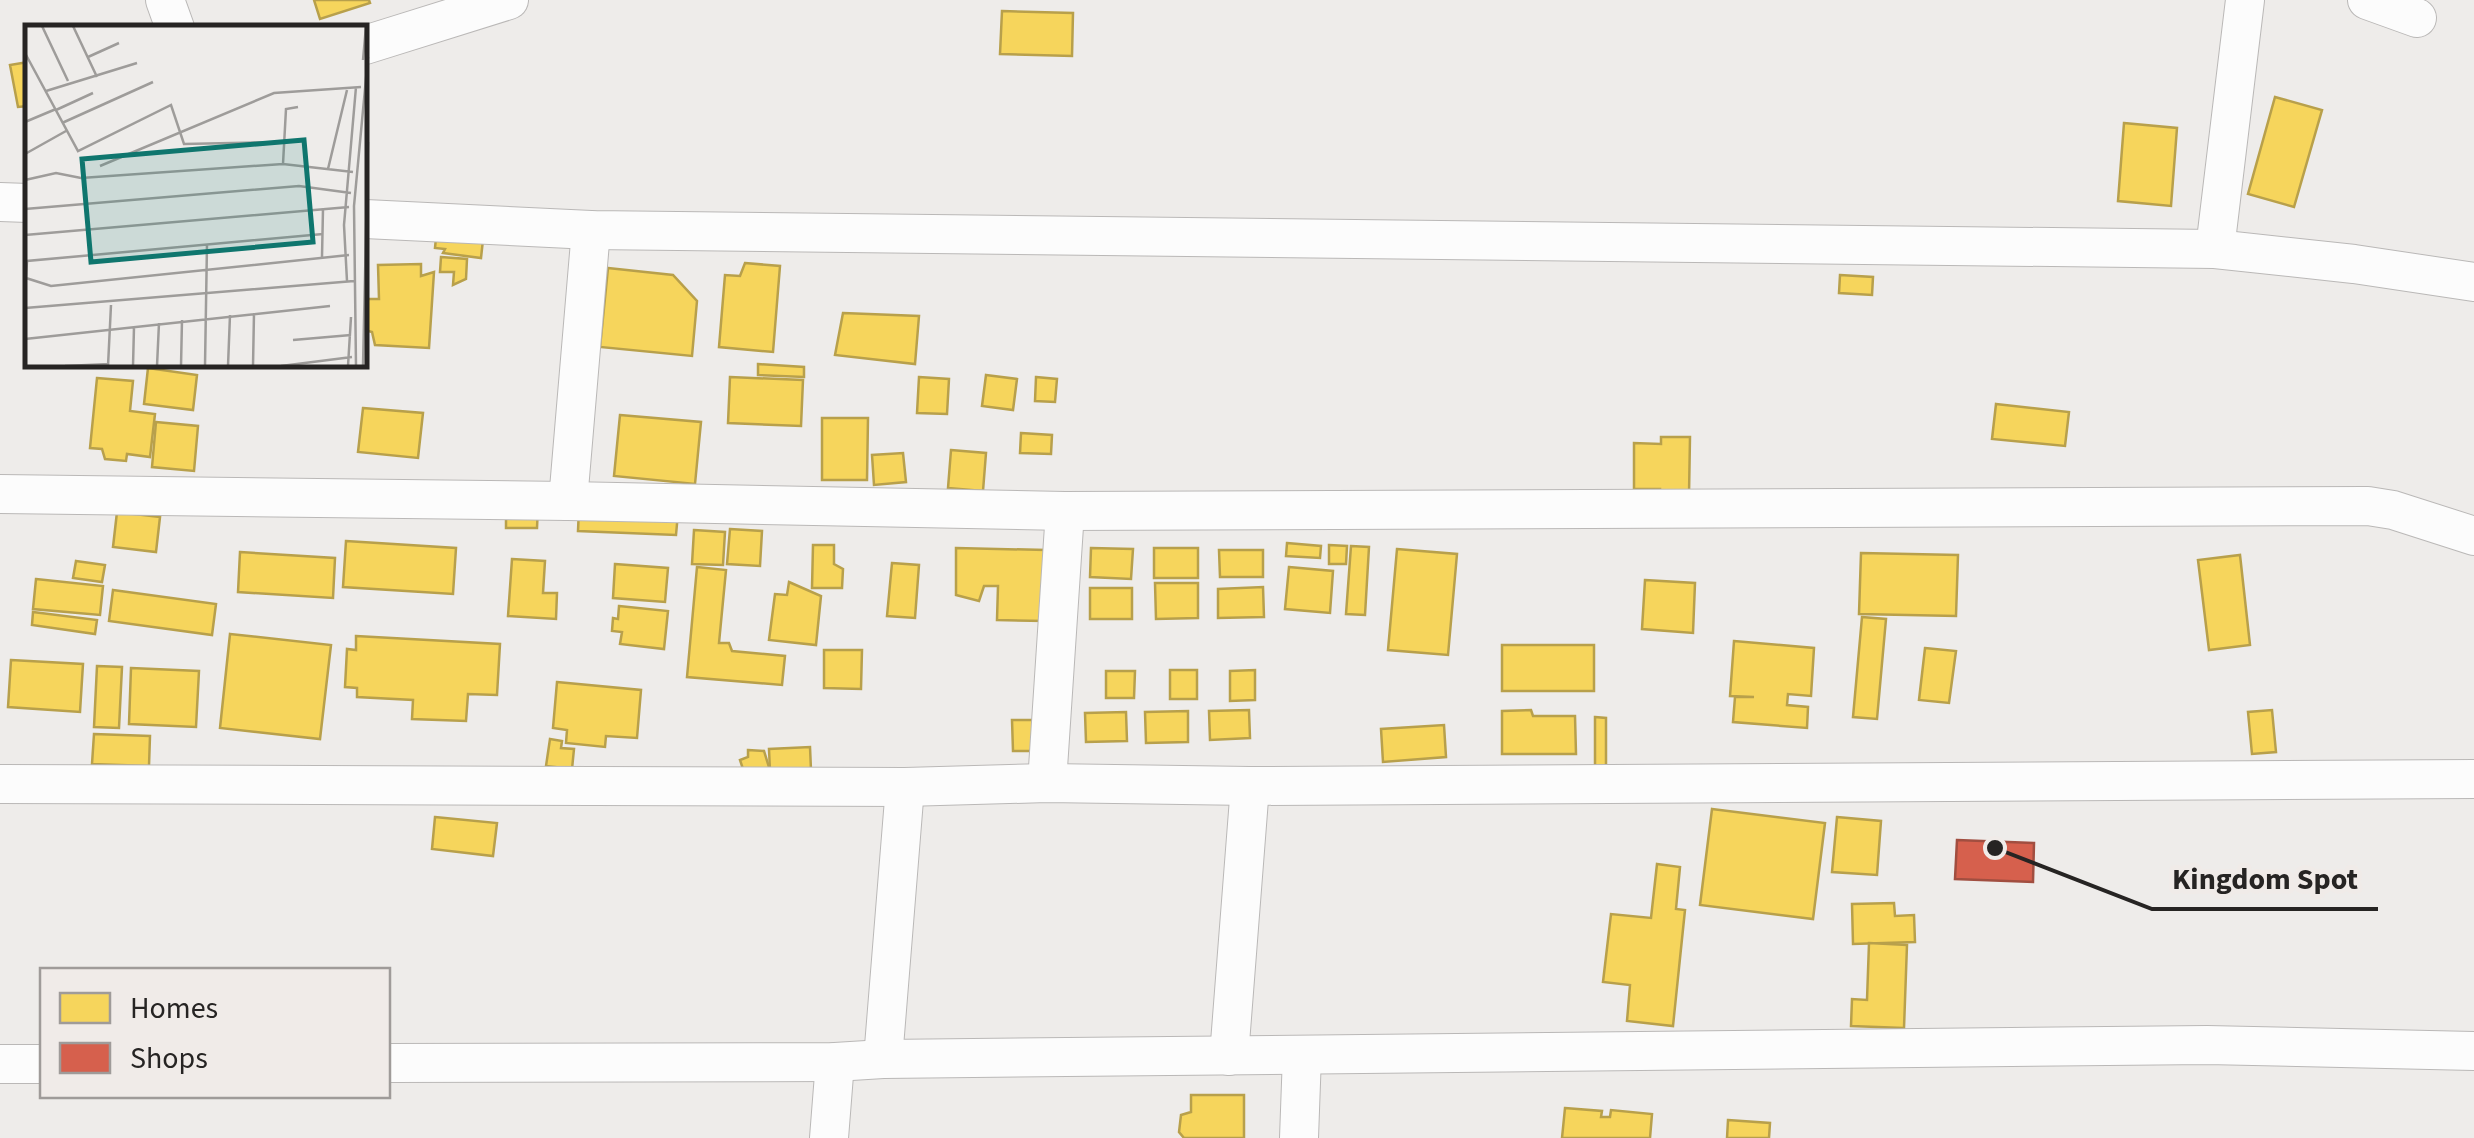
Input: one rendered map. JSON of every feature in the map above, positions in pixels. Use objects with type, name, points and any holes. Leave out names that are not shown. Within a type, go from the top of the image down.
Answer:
[{"type":"street","points":[[165,0],[175,25]]},
{"type":"street","points":[[368,44],[509,0]]},
{"type":"street","points":[[2367,0],[2417,18]]},
{"type":"street","points":[[2215,249],[2240,1]]},
{"type":"street","points":[[0,202],[25,204]]},
{"type":"street","points":[[368,220],[592,230],[2215,249],[2474,282]]},
{"type":"street","points":[[568,502],[592,230]]},
{"type":"street","points":[[0,494],[1065,511],[2368,506],[2394,510],[2474,536]]},
{"type":"street","points":[[1047,784],[1065,511]]},
{"type":"street","points":[[0,784],[905,787],[2474,779]]},
{"type":"street","points":[[1228,1056],[1250,786]]},
{"type":"street","points":[[883,1059],[905,787]]},
{"type":"street","points":[[390,1063],[835,1062],[2207,1045],[2474,1051]]},
{"type":"street","points":[[1299,1138],[1302,1055]]},
{"type":"street","points":[[830,1138],[835,1062]]},
{"type":"street","points":[[0,1064],[40,1064]]},
{"type":"building: Homes","points":[[314,0],[369,0],[370,3],[320,19]]},
{"type":"building: Homes","points":[[1002,11],[1073,13],[1072,56],[1000,54]]},
{"type":"building: Homes","points":[[25,62],[25,106],[18,107],[10,65]]},
{"type":"building: Homes","points":[[2275,97],[2322,110],[2294,207],[2248,194]]},
{"type":"building: Homes","points":[[2124,123],[2177,128],[2171,206],[2118,201]]},
{"type":"building: Homes","points":[[436,238],[483,240],[481,258],[443,253],[445,249],[435,248]]},
{"type":"building: Homes","points":[[441,257],[467,259],[466,279],[453,285],[454,272],[440,272]]},
{"type":"building: Homes","points":[[745,263],[780,266],[773,352],[719,347],[725,275],[740,276]]},
{"type":"building: Homes","points":[[421,264],[421,276],[434,272],[429,348],[375,345],[372,332],[368,331],[368,299],[379,299],[378,265]]},
{"type":"building: Homes","points":[[608,268],[673,275],[697,301],[692,356],[600,347]]},
{"type":"building: Homes","points":[[1840,275],[1873,277],[1872,295],[1839,293]]},
{"type":"building: Homes","points":[[843,313],[919,316],[915,364],[835,355]]},
{"type":"building: Homes","points":[[758,364],[804,367],[804,377],[758,375]]},
{"type":"building: Homes","points":[[148,368],[197,375],[193,410],[144,404]]},
{"type":"building: Homes","points":[[986,375],[1017,379],[1013,410],[982,406]]},
{"type":"building: Homes","points":[[730,377],[803,380],[801,426],[728,423]]},
{"type":"building: Homes","points":[[919,377],[949,379],[947,414],[917,413]]},
{"type":"building: Homes","points":[[1036,377],[1057,379],[1055,402],[1035,401]]},
{"type":"building: Homes","points":[[97,378],[133,381],[130,411],[155,414],[150,457],[127,454],[126,461],[105,459],[102,449],[90,448]]},
{"type":"building: Homes","points":[[1996,404],[2069,412],[2065,446],[1992,439]]},
{"type":"building: Homes","points":[[363,408],[423,413],[418,458],[358,452]]},
{"type":"building: Homes","points":[[620,415],[701,422],[695,484],[614,476]]},
{"type":"building: Homes","points":[[822,418],[868,418],[867,480],[822,480]]},
{"type":"building: Homes","points":[[156,422],[198,426],[194,471],[152,467]]},
{"type":"building: Homes","points":[[1021,433],[1052,435],[1051,454],[1020,453]]},
{"type":"building: Homes","points":[[1661,437],[1690,437],[1689,495],[1634,489],[1634,443],[1661,444]]},
{"type":"building: Homes","points":[[951,450],[986,453],[983,491],[948,488]]},
{"type":"building: Homes","points":[[903,453],[906,482],[874,485],[872,455]]},
{"type":"building: Homes","points":[[506,506],[538,506],[537,528],[506,528]]},
{"type":"building: Homes","points":[[579,508],[678,513],[676,535],[578,531]]},
{"type":"building: Homes","points":[[117,512],[160,517],[156,552],[113,547]]},
{"type":"building: Homes","points":[[730,529],[762,531],[760,566],[727,564]]},
{"type":"building: Homes","points":[[694,530],[725,532],[723,565],[692,564]]},
{"type":"building: Homes","points":[[346,541],[456,548],[453,594],[343,587]]},
{"type":"building: Homes","points":[[1287,543],[1321,546],[1320,558],[1286,556]]},
{"type":"building: Homes","points":[[813,545],[834,545],[834,564],[843,569],[842,588],[812,588]]},
{"type":"building: Homes","points":[[1329,545],[1347,546],[1346,564],[1329,564]]},
{"type":"building: Homes","points":[[1351,546],[1369,547],[1365,615],[1346,614]]},
{"type":"building: Homes","points":[[956,548],[1046,550],[1044,621],[997,620],[998,586],[984,586],[979,601],[956,595]]},
{"type":"building: Homes","points":[[1091,548],[1133,549],[1131,579],[1090,577]]},
{"type":"building: Homes","points":[[1154,548],[1198,548],[1198,578],[1154,578]]},
{"type":"building: Homes","points":[[1397,549],[1457,554],[1448,655],[1388,650]]},
{"type":"building: Homes","points":[[1219,550],[1263,550],[1263,577],[1220,577]]},
{"type":"building: Homes","points":[[240,552],[335,558],[333,598],[238,592]]},
{"type":"building: Homes","points":[[1861,553],[1958,555],[1956,616],[1859,614]]},
{"type":"building: Homes","points":[[2240,555],[2250,645],[2209,650],[2198,560]]},
{"type":"building: Homes","points":[[512,559],[545,561],[543,593],[557,593],[556,619],[508,616]]},
{"type":"building: Homes","points":[[76,561],[105,565],[102,582],[73,578]]},
{"type":"building: Homes","points":[[892,563],[919,565],[915,618],[887,616]]},
{"type":"building: Homes","points":[[615,564],[668,568],[665,602],[613,598]]},
{"type":"building: Homes","points":[[697,567],[726,570],[719,643],[729,643],[732,651],[785,656],[782,685],[687,677]]},
{"type":"building: Homes","points":[[1289,567],[1333,571],[1330,613],[1285,609]]},
{"type":"building: Homes","points":[[36,579],[103,586],[100,615],[33,609]]},
{"type":"building: Homes","points":[[1645,580],[1695,583],[1693,633],[1642,629]]},
{"type":"building: Homes","points":[[789,582],[821,596],[816,645],[769,640],[775,594],[787,595]]},
{"type":"building: Homes","points":[[1155,583],[1198,583],[1198,618],[1156,619]]},
{"type":"building: Homes","points":[[1263,587],[1264,617],[1218,618],[1218,589]]},
{"type":"building: Homes","points":[[1090,588],[1132,588],[1132,619],[1090,619]]},
{"type":"building: Homes","points":[[113,590],[216,604],[212,635],[109,621]]},
{"type":"building: Homes","points":[[619,606],[668,611],[664,649],[620,644],[622,632],[612,631]]},
{"type":"building: Homes","points":[[33,612],[97,620],[95,634],[32,625]]},
{"type":"building: Homes","points":[[1862,617],[1886,619],[1877,719],[1853,717]]},
{"type":"building: Homes","points":[[230,634],[331,645],[320,739],[220,728]]},
{"type":"building: Homes","points":[[356,636],[500,644],[497,695],[468,694],[466,721],[412,719],[413,700],[357,697],[357,688],[345,687],[347,649],[356,650]]},
{"type":"building: Homes","points":[[1734,641],[1814,648],[1811,696],[1788,694],[1787,705],[1808,707],[1807,728],[1733,722],[1735,697],[1754,697],[1730,696]]},
{"type":"building: Homes","points":[[1502,645],[1594,645],[1594,691],[1502,691]]},
{"type":"building: Homes","points":[[1925,648],[1956,651],[1949,703],[1919,700]]},
{"type":"building: Homes","points":[[824,650],[862,650],[861,689],[824,688]]},
{"type":"building: Homes","points":[[11,660],[83,664],[80,712],[8,707]]},
{"type":"building: Homes","points":[[97,666],[122,667],[119,728],[94,727]]},
{"type":"building: Homes","points":[[131,668],[199,671],[196,727],[129,724]]},
{"type":"building: Homes","points":[[1170,670],[1197,670],[1197,699],[1170,699]]},
{"type":"building: Homes","points":[[1255,670],[1255,700],[1230,701],[1230,671]]},
{"type":"building: Homes","points":[[1106,671],[1135,671],[1134,698],[1106,698]]},
{"type":"building: Homes","points":[[557,682],[641,690],[637,738],[606,736],[605,747],[566,743],[567,730],[553,728]]},
{"type":"building: Homes","points":[[1249,710],[1250,738],[1210,740],[1209,711]]},
{"type":"building: Homes","points":[[1531,710],[1533,716],[1575,716],[1576,754],[1502,754],[1502,711]]},
{"type":"building: Homes","points":[[2272,710],[2276,752],[2252,754],[2248,712]]},
{"type":"building: Homes","points":[[1188,711],[1188,742],[1146,743],[1145,712]]},
{"type":"building: Homes","points":[[1126,712],[1127,741],[1086,742],[1085,713]]},
{"type":"building: Homes","points":[[1595,717],[1606,718],[1606,768],[1595,768]]},
{"type":"building: Homes","points":[[1012,720],[1038,720],[1038,751],[1013,751]]},
{"type":"building: Homes","points":[[1444,725],[1446,757],[1383,762],[1381,729]]},
{"type":"building: Homes","points":[[94,734],[150,736],[149,766],[92,764]]},
{"type":"building: Homes","points":[[550,739],[562,741],[561,748],[574,749],[572,769],[546,766]]},
{"type":"building: Homes","points":[[810,747],[811,770],[770,771],[769,749]]},
{"type":"building: Homes","points":[[748,750],[764,751],[772,777],[745,775],[740,760],[748,757]]},
{"type":"building: Homes","points":[[1712,809],[1825,823],[1813,919],[1700,905]]},
{"type":"building: Homes","points":[[435,817],[497,823],[493,856],[432,849]]},
{"type":"building: Homes","points":[[1837,817],[1881,821],[1877,875],[1832,872]]},
{"type":"building: Homes","points":[[1657,864],[1680,867],[1676,909],[1685,910],[1673,1026],[1627,1021],[1630,985],[1603,982],[1611,914],[1651,918]]},
{"type":"building: Homes","points":[[1894,903],[1895,916],[1914,915],[1915,942],[1853,944],[1852,904]]},
{"type":"building: Homes","points":[[1869,943],[1907,945],[1904,1028],[1851,1026],[1852,999],[1867,1000]]},
{"type":"building: Homes","points":[[1191,1095],[1244,1095],[1244,1138],[1184,1138],[1179,1132],[1181,1115],[1191,1112]]},
{"type":"building: Homes","points":[[1565,1108],[1602,1111],[1601,1117],[1610,1117],[1611,1110],[1652,1114],[1650,1138],[1562,1138]]},
{"type":"building: Homes","points":[[1728,1120],[1770,1123],[1769,1138],[1727,1138]]},
{"type":"building: Shops","points":[[1957,840],[2034,843],[2033,882],[1955,879]]},
{"type":"place","name":"Kingdom Spot","points":[[1995,848]]}]
